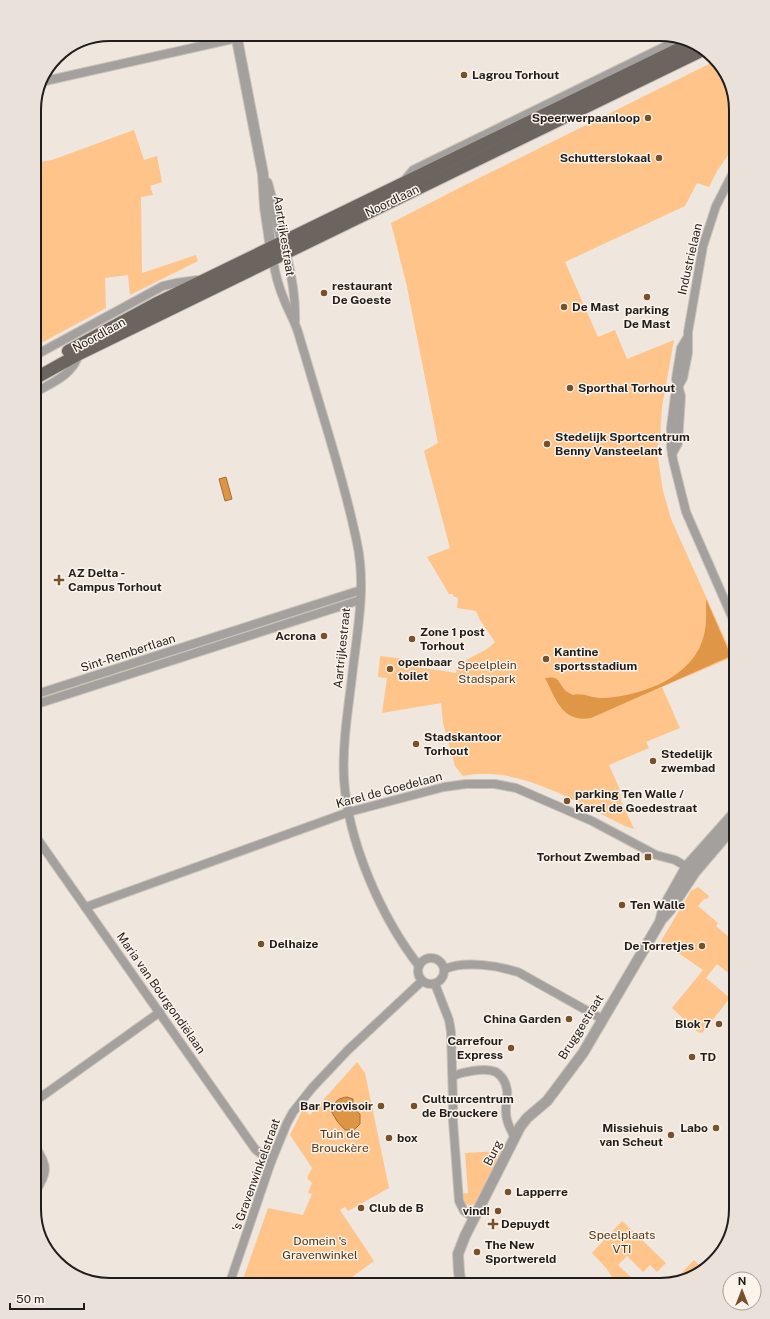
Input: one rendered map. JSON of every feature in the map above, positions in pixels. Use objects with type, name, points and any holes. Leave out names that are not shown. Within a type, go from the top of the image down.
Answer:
[{"type":"main road","name":"Noordlaan","points":[[41,375],[79,354],[273,259],[284,247],[402,183],[685,46]]},
{"type":"main road","name":"Noordlaan","points":[[41,366],[135,314],[271,247],[284,247],[697,53]]},
{"type":"street","points":[[48,80],[216,41]]},
{"type":"street","name":"Aartrijkestraat","points":[[238,41],[263,174],[265,207],[275,274],[279,289],[295,324],[337,465],[358,544],[361,575],[360,600],[344,746],[344,780],[349,812],[359,851],[372,885],[403,944],[419,966]]},
{"type":"street","name":"Noordlaan","points":[[402,183],[413,170],[419,166],[674,42]]},
{"type":"street","name":"Aartrijkestraat","points":[[263,174],[269,190],[294,290],[296,308],[295,324]]},
{"type":"street","name":"Industrielaan","points":[[729,181],[716,206],[707,232],[699,266],[687,338],[688,353],[683,378],[675,396],[671,427],[672,454],[677,480],[686,512],[729,610]]},
{"type":"street","name":"Noordlaan","points":[[41,352],[163,286],[207,279]]},
{"type":"street","name":"Noordlaan","points":[[41,389],[67,374],[74,367],[79,354]]},
{"type":"street","name":"Sint-Rembertlaan","points":[[41,694],[360,590]]},
{"type":"street","name":"Sint-Rembertlaan","points":[[41,703],[360,600]]},
{"type":"street","points":[[256,623],[260,633]]},
{"type":"street","name":"Sint-Rembertlaan","points":[[184,647],[187,656]]},
{"type":"street","name":"Sint-Rembertlaan","points":[[78,681],[82,690]]},
{"type":"street","name":"Karel de Goedelaan","points":[[86,907],[349,812],[444,787],[466,784],[495,784],[516,788],[592,821],[656,855],[675,860],[691,869]]},
{"type":"street","name":"Bruggestraat","points":[[515,1138],[527,1118],[547,1101],[583,1053],[660,922],[664,907],[729,820]]},
{"type":"street","name":"Bruggestraat","points":[[691,869],[729,831]]},
{"type":"street","name":"Maria van Bourgondiëlaan","points":[[41,844],[255,1149],[271,1162]]},
{"type":"street","points":[[433,957],[441,961],[445,968],[443,977],[435,984],[426,983],[419,975],[419,966],[425,959],[433,957]]},
{"type":"street","points":[[445,968],[451,966],[468,965],[504,968],[518,972],[602,1019]]},
{"type":"street","name":"'s Gravenwinkelstraat","points":[[231,1278],[271,1162],[292,1112],[312,1088],[348,1050],[422,980]]},
{"type":"street","points":[[435,984],[449,1020],[451,1032],[453,1121],[459,1201],[464,1211],[474,1218]]},
{"type":"street","points":[[41,1097],[160,1012]]},
{"type":"street","name":"Burg","points":[[453,1076],[461,1073],[485,1071],[496,1072],[504,1080],[508,1091],[506,1109],[507,1122],[515,1138],[465,1236],[458,1254],[460,1278]]},
{"type":"street","points":[[41,1155],[46,1168],[41,1184]]},
{"type":"green space","name":"Stedelijk Sportcentrum Benny Vansteelant","points":[[711,63],[722,79],[727,92],[729,110],[729,154],[717,171],[709,187],[697,183],[685,206],[565,262],[598,337],[615,330],[627,359],[674,340],[662,407],[660,440],[657,446],[663,491],[671,519],[729,648],[729,659],[662,687],[680,728],[646,742],[649,748],[609,765],[620,790],[621,801],[634,829],[567,797],[526,780],[484,774],[463,776],[455,766],[443,723],[441,703],[382,713],[387,678],[378,677],[380,656],[405,659],[404,665],[456,673],[457,666],[465,666],[466,660],[487,649],[495,642],[480,620],[476,611],[457,608],[458,598],[453,596],[453,594],[449,594],[427,557],[450,548],[424,451],[438,443],[407,287],[391,223]]},
{"type":"green space","points":[[134,130],[144,160],[157,156],[162,182],[150,186],[153,195],[141,197],[142,273],[196,255],[198,261],[130,295],[128,275],[105,278],[106,308],[41,342],[41,162],[52,160]]},
{"type":"green space","points":[[698,887],[709,896],[706,900],[705,898],[698,906],[718,923],[716,926],[729,937],[729,973],[717,964],[706,978],[729,997],[729,999],[702,1033],[699,1033],[672,1008],[703,970],[661,941],[691,891]]},
{"type":"green space","points":[[357,1062],[365,1073],[389,1188],[348,1211],[345,1207],[340,1210],[374,1261],[351,1278],[243,1278],[268,1208],[303,1215],[312,1194],[308,1193],[312,1183],[307,1178],[312,1168],[290,1135],[303,1109],[310,1115]]},
{"type":"green space","points":[[501,1151],[477,1202],[471,1205],[465,1203],[461,1194],[468,1193],[465,1153]]},
{"type":"green space","name":"Speelplaats VTI","points":[[622,1221],[666,1263],[657,1272],[650,1265],[643,1272],[627,1256],[618,1265],[632,1278],[613,1278],[607,1269],[592,1253]]},
{"type":"green space","points":[[694,1260],[699,1265],[691,1271],[679,1276]]},
{"type":"shaded area","points":[[226,477],[232,499],[225,501],[219,479]]},
{"type":"shaded area","points":[[706,599],[729,651],[729,657],[591,718],[581,719],[573,717],[561,708],[545,678],[557,679],[567,692],[573,695],[581,694],[596,698],[620,696],[651,688],[679,673],[690,662],[698,650],[704,635],[706,622]]},
{"type":"shaded area","points":[[347,1097],[353,1099],[353,1109],[360,1114],[360,1124],[354,1130],[345,1130],[337,1121],[330,1109],[341,1098]]},
{"type":"place","name":"Lagrou Torhout","points":[[464,75]]},
{"type":"place","name":"Speerwerpaanloop","points":[[648,118]]},
{"type":"place","name":"Schutterslokaal","points":[[659,158]]},
{"type":"place","name":"restaurant De Goeste","points":[[324,293]]},
{"type":"place","name":"parking De Mast","points":[[647,297]]},
{"type":"place","name":"De Mast","points":[[564,307]]},
{"type":"place","name":"Sporthal Torhout","points":[[570,388]]},
{"type":"place","name":"Stedelijk Sportcentrum Benny Vansteelant","points":[[547,444]]},
{"type":"place","name":"AZ Delta - Campus Torhout","points":[[59,580]]},
{"type":"place","name":"Acrona","points":[[324,636]]},
{"type":"place","name":"Zone 1 post Torhout","points":[[412,639]]},
{"type":"place","name":"Kantine sportsstadium","points":[[546,659]]},
{"type":"place","name":"openbaar toilet","points":[[390,669]]},
{"type":"place","name":"Stadskantoor Torhout","points":[[416,744]]},
{"type":"place","name":"Stedelijk zwembad","points":[[653,761]]},
{"type":"place","name":"parking Ten Walle / Karel de Goedestraat","points":[[567,801]]},
{"type":"place","name":"Torhout Zwembad","points":[[648,857]]},
{"type":"place","name":"Ten Walle","points":[[622,905]]},
{"type":"place","name":"Delhaize","points":[[261,944]]},
{"type":"place","name":"De Torretjes","points":[[702,946]]},
{"type":"place","name":"China Garden","points":[[569,1019]]},
{"type":"place","name":"Blok 7","points":[[719,1024]]},
{"type":"place","name":"Carrefour Express","points":[[511,1048]]},
{"type":"place","name":"TD","points":[[692,1057]]},
{"type":"place","name":"Bar Provisoir","points":[[381,1106]]},
{"type":"place","name":"Cultuurcentrum de Brouckere","points":[[414,1106]]},
{"type":"place","name":"Labo","points":[[716,1128]]},
{"type":"place","name":"Missiehuis van Scheut","points":[[671,1135]]},
{"type":"place","name":"box","points":[[389,1138]]},
{"type":"place","name":"Lapperre","points":[[508,1192]]},
{"type":"place","name":"Club de B","points":[[361,1208]]},
{"type":"place","name":"vind!","points":[[498,1211]]},
{"type":"place","name":"Depuydt","points":[[493,1224]]},
{"type":"place","name":"The New Sportwereld","points":[[477,1252]]},
{"type":"park label","name":"Speelplein Stadspark","points":[[487,672]]},
{"type":"park label","name":"Tuin de Brouckère","points":[[340,1141]]},
{"type":"park label","name":"Domein 's Gravenwinkel","points":[[320,1248]]}]
